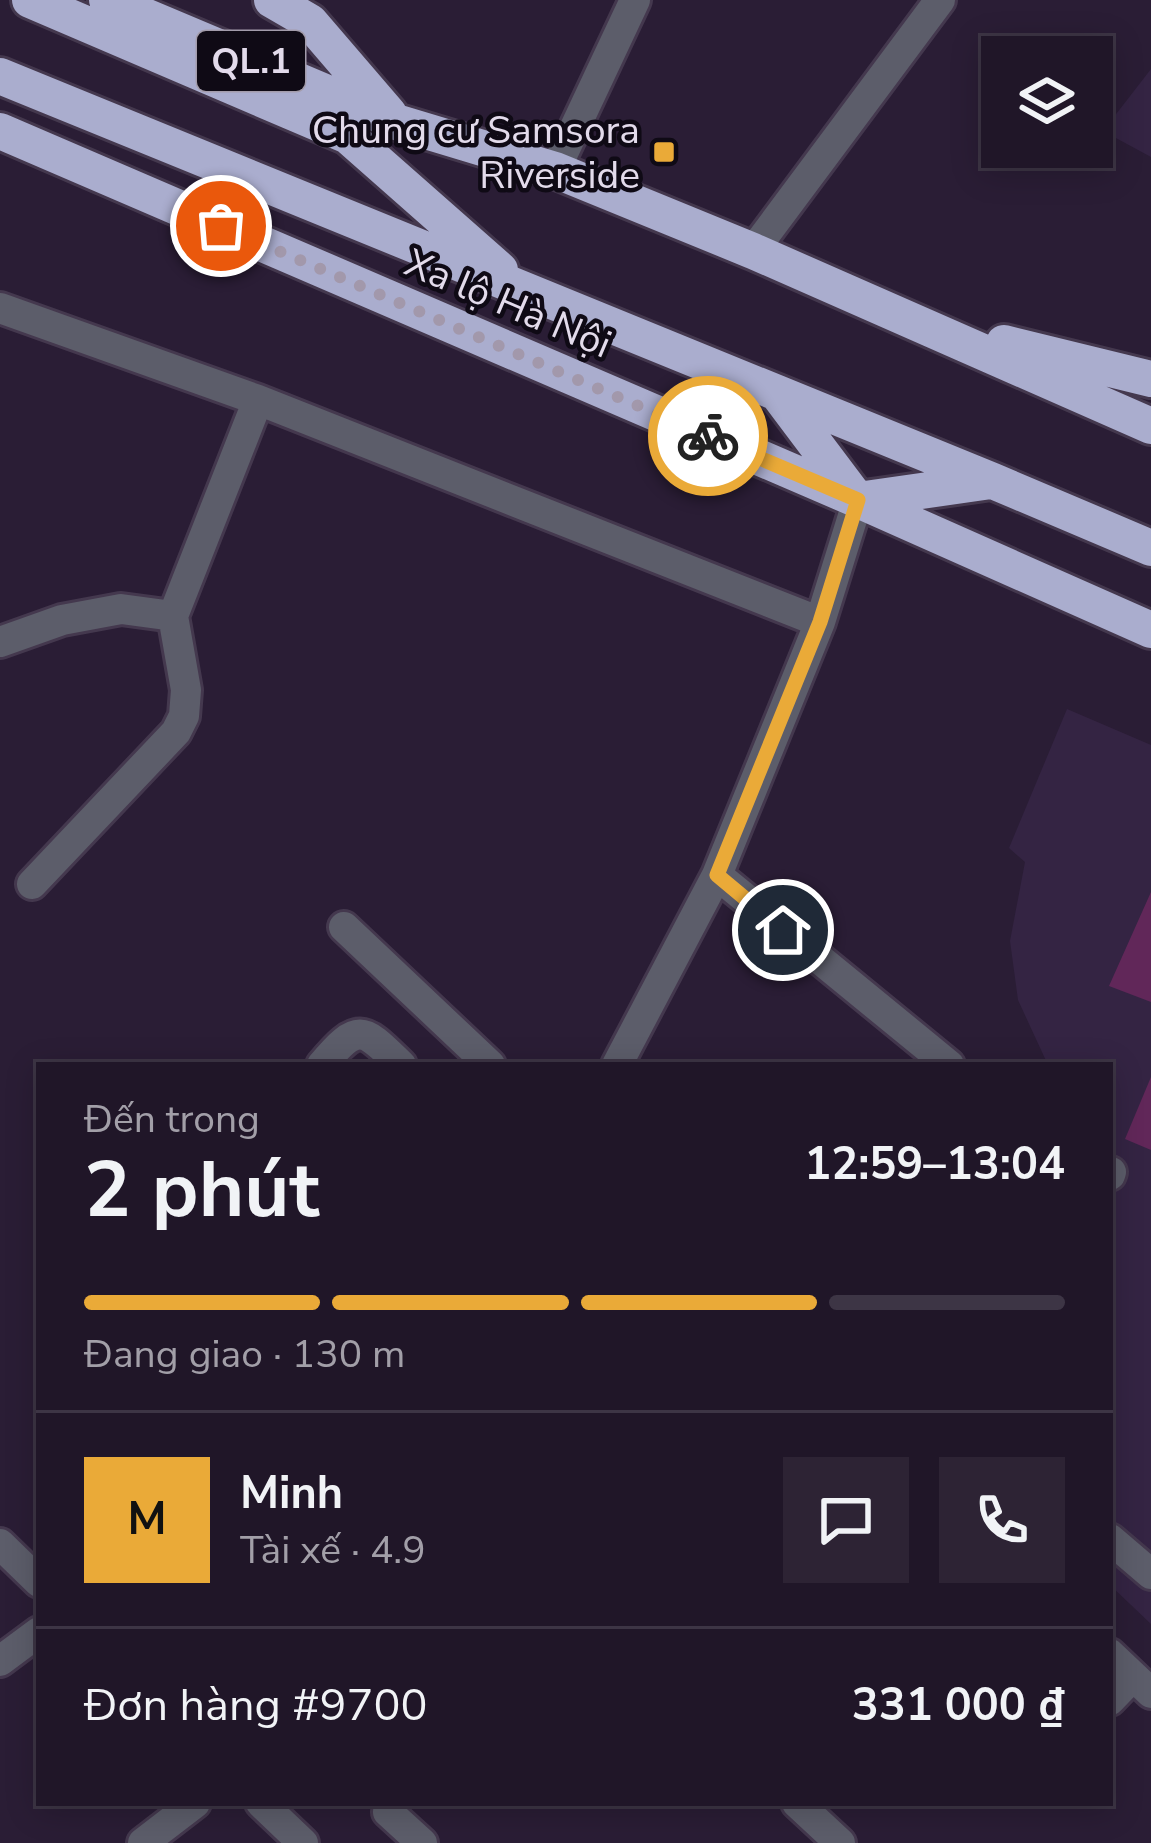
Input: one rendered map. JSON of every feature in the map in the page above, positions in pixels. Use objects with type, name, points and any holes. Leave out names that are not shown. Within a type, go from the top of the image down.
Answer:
[{"type":"highway","name":"Xa lộ Hà Nội","points":[[30,0],[348,136],[520,288]]},
{"type":"highway","name":"QL.1","points":[[107,0],[396,122],[555,170],[753,250],[1151,426]]},
{"type":"highway","name":"QL.1","points":[[272,0],[310,22],[396,122]]},
{"type":"highway","name":"Xa lộ Hà Nội","points":[[0,76],[1151,548]]},
{"type":"highway","name":"Xa lộ Hà Nội","points":[[0,131],[1151,630]]},
{"type":"highway","points":[[924,325],[1151,379]]},
{"type":"highway","points":[[776,392],[858,500],[993,481]]},
{"type":"street","points":[[555,170],[635,0]]},
{"type":"street","points":[[753,250],[940,0]]},
{"type":"street","points":[[0,308],[258,400],[820,622]]},
{"type":"street","points":[[32,884],[176,732],[184,716],[186,690],[172,616],[258,400]]},
{"type":"street","points":[[619,1062],[717,875],[820,622],[858,500]]},
{"type":"street","points":[[0,641],[62,620],[121,609],[172,616]]},
{"type":"street","points":[[717,875],[945,1062]]},
{"type":"street","points":[[344,927],[487,1062]]},
{"type":"street","points":[[324,1062],[342,1041],[355,1034],[370,1035],[398,1062]]},
{"type":"street","points":[[1113,1542],[1151,1574]]},
{"type":"street","points":[[0,1544],[36,1579]]},
{"type":"street","points":[[0,1661],[36,1634]]},
{"type":"street","points":[[1113,1657],[1142,1684],[1113,1698]]},
{"type":"street","points":[[143,1843],[191,1806]]},
{"type":"street","points":[[264,1806],[303,1843]]},
{"type":"street","points":[[388,1806],[388,1812],[422,1843]]},
{"type":"street","points":[[800,1806],[840,1843]]},
{"type":"shaded area","points":[[1151,69],[1151,157],[1113,136],[1113,118]]},
{"type":"shaded area","points":[[1067,709],[1151,745],[1151,1624],[1113,1588],[1113,1062],[1047,1062],[1018,1000],[1010,941],[1025,862],[1009,848]]},
{"type":"building","points":[[1151,892],[1151,1002],[1109,986]]},
{"type":"building","points":[[1151,1077],[1151,1150],[1125,1139]]},
{"type":"way so far","points":[[221,226],[708,436]]},
{"type":"place","name":"Chung cư Samsora Riverside","points":[[664,152]]},
{"type":"route","points":[[708,436],[858,500],[820,622],[717,875],[783,930]]}]
